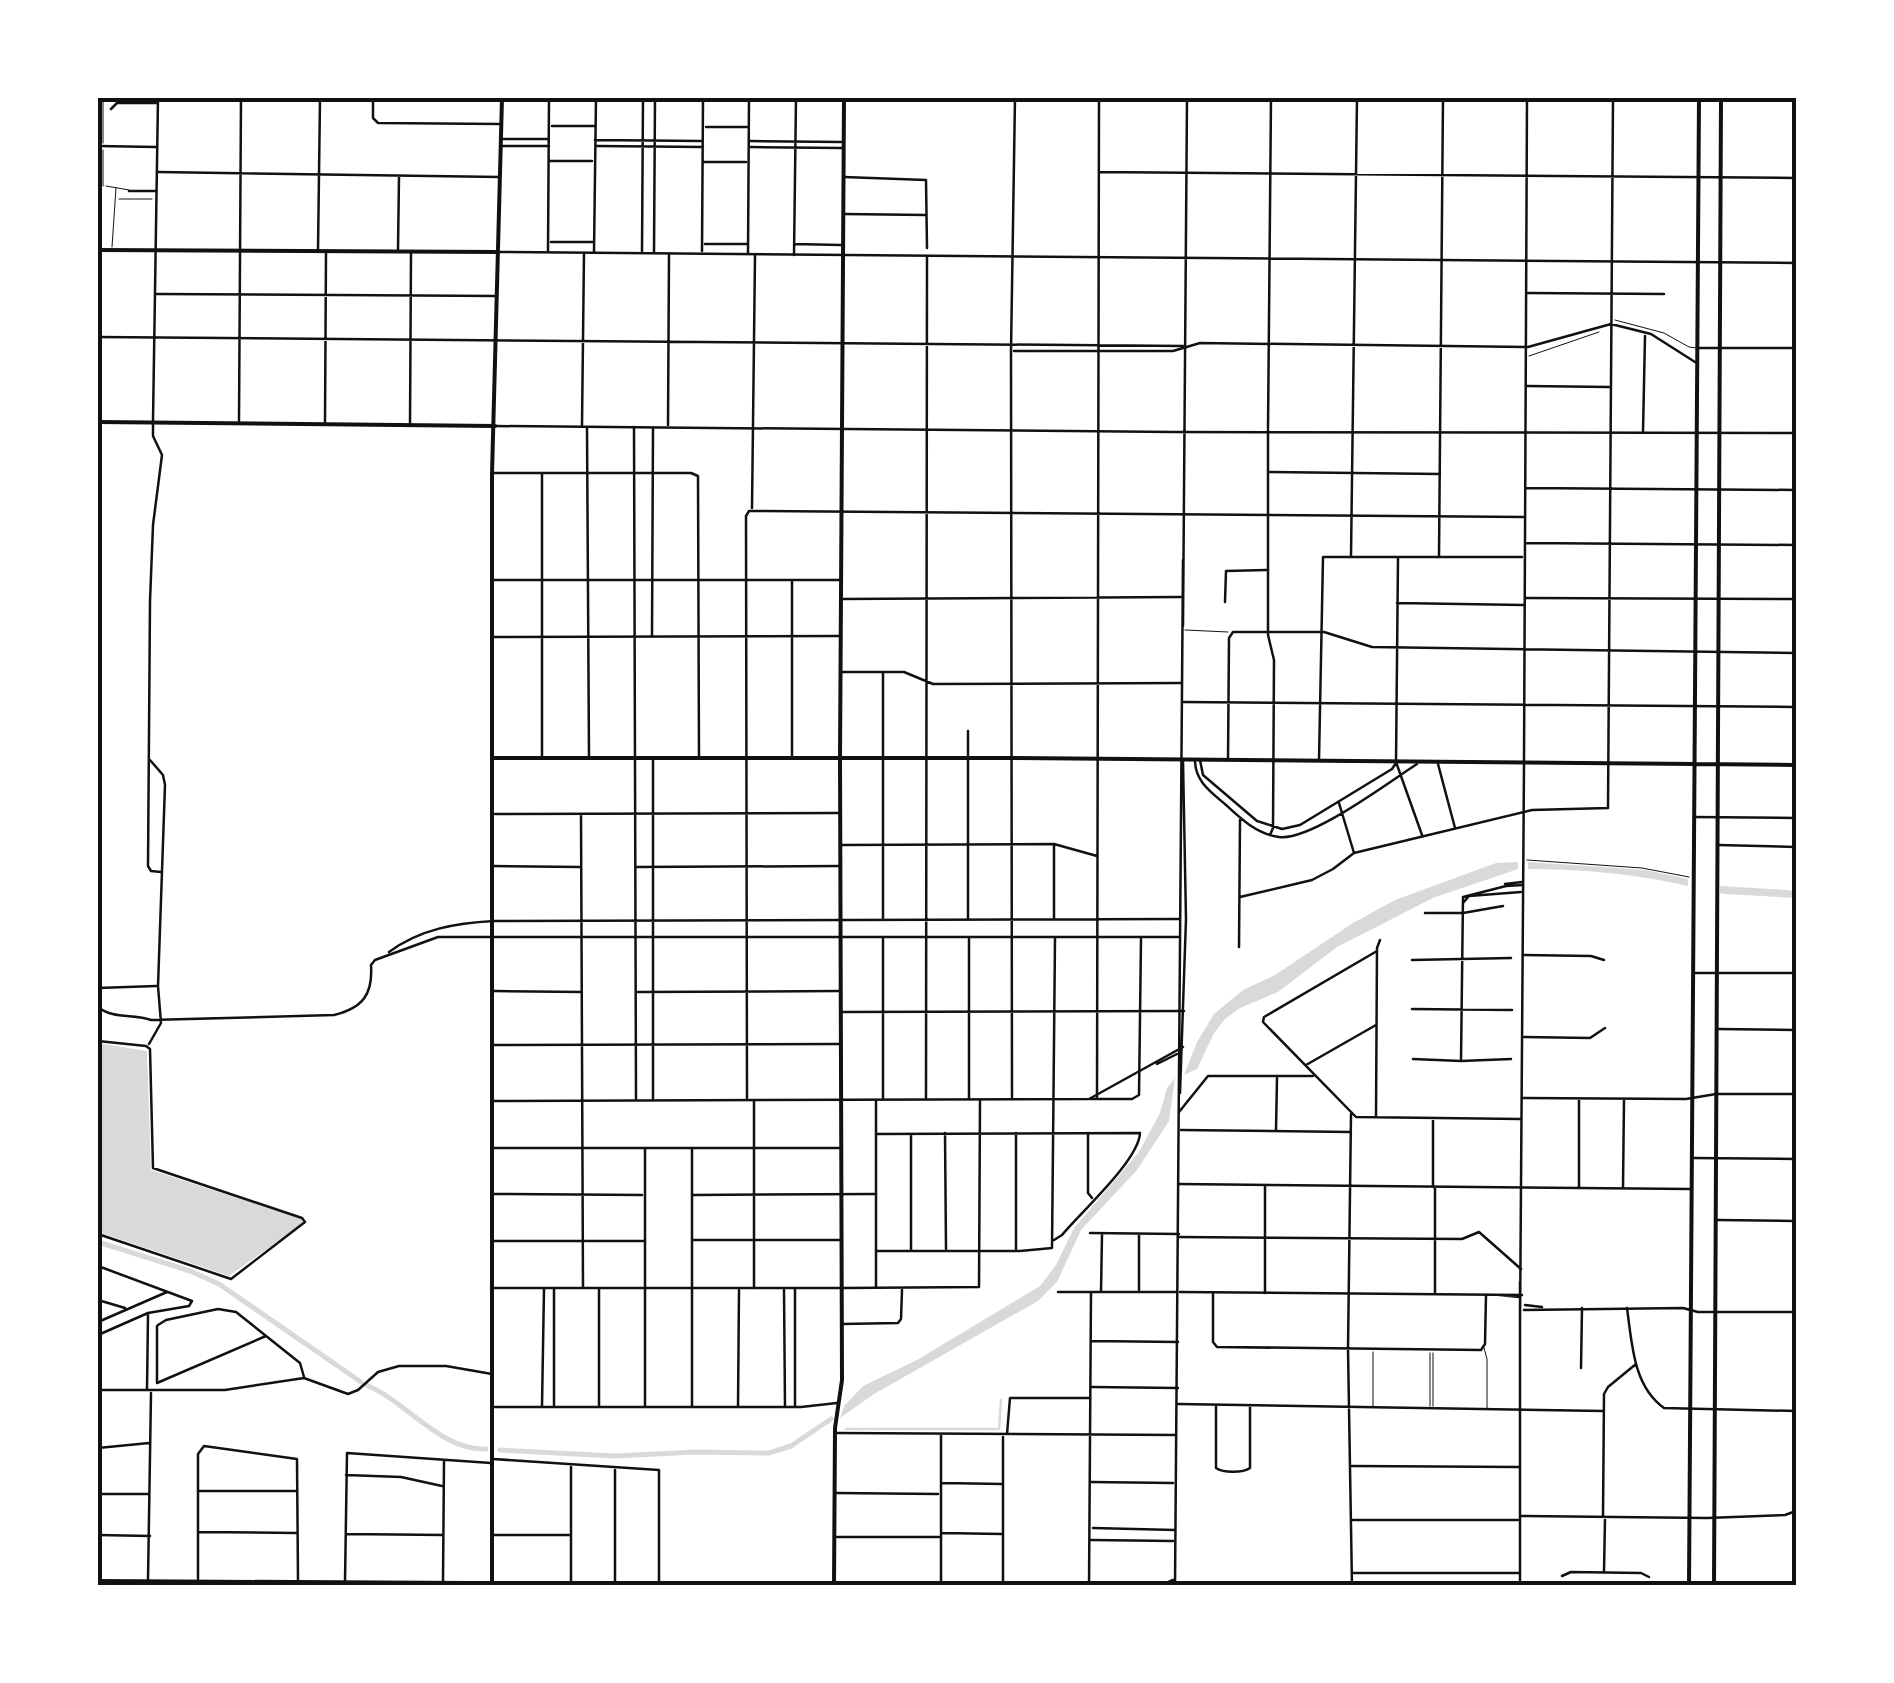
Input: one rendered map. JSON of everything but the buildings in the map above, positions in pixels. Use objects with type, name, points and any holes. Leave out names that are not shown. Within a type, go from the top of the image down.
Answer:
[{"type":"main road","points":[[492,1584],[492,474],[502,98]]},
{"type":"main road","points":[[834,1585],[836,1434],[842,1380],[840,511],[844,98]]},
{"type":"main road","points":[[1689,1586],[1699,98]]},
{"type":"main road","points":[[1714,1586],[1721,98]]},
{"type":"main road","points":[[98,250],[498,252]]},
{"type":"main road","points":[[98,422],[495,426]]},
{"type":"main road","points":[[493,758],[1796,765]]},
{"type":"main road","points":[[98,1581],[992,1586]]},
{"type":"main road","points":[[1178,1586],[1190,1586]]},
{"type":"street","points":[[103,186],[100,146],[104,98]]},
{"type":"street","points":[[239,423],[241,98],[373,99],[375,122],[501,124]]},
{"type":"street","points":[[548,252],[549,98]]},
{"type":"street","points":[[594,253],[596,98]]},
{"type":"street","points":[[642,254],[644,98]]},
{"type":"street","points":[[654,254],[655,98]]},
{"type":"street","points":[[702,254],[703,98]]},
{"type":"street","points":[[748,254],[750,98]]},
{"type":"street","points":[[794,255],[796,98]]},
{"type":"street","points":[[1012,1099],[1014,98]]},
{"type":"street","points":[[1097,1096],[1099,98]]},
{"type":"street","points":[[1179,1099],[1186,772],[1182,629],[1186,98]]},
{"type":"street","points":[[1270,835],[1274,660],[1268,632],[1267,472],[1271,98]]},
{"type":"street","points":[[1351,556],[1357,98]]},
{"type":"street","points":[[1439,556],[1442,98]]},
{"type":"street","points":[[1518,1586],[1528,98]]},
{"type":"street","points":[[1240,898],[1312,880],[1354,853],[1524,812],[1607,809],[1612,98]]},
{"type":"street","points":[[104,108],[117,103],[158,100],[152,422],[162,454],[153,525],[150,601],[148,866],[151,871],[161,872]]},
{"type":"street","points":[[318,252],[320,100]]},
{"type":"street","points":[[549,126],[596,126]]},
{"type":"street","points":[[703,127],[749,128]]},
{"type":"street","points":[[501,142],[549,140]]},
{"type":"street","points":[[596,140],[703,141]]},
{"type":"street","points":[[749,141],[843,145]]},
{"type":"street","points":[[501,142],[549,146]]},
{"type":"street","points":[[749,147],[795,144]]},
{"type":"street","points":[[100,146],[157,146]]},
{"type":"street","points":[[596,146],[703,147]]},
{"type":"street","points":[[549,161],[595,162]]},
{"type":"street","points":[[703,162],[749,162]]},
{"type":"street","points":[[157,172],[501,178]]},
{"type":"street","points":[[1099,172],[1796,178]]},
{"type":"street","points":[[398,252],[399,176]]},
{"type":"street","points":[[843,177],[926,180],[927,248]]},
{"type":"street","points":[[98,186],[156,191]]},
{"type":"street","points":[[112,250],[116,188]]},
{"type":"street","points":[[116,199],[156,200]]},
{"type":"street","points":[[843,214],[927,215]]},
{"type":"street","points":[[548,242],[594,242]]},
{"type":"street","points":[[702,244],[748,244]]},
{"type":"street","points":[[794,244],[842,245]]},
{"type":"street","points":[[325,424],[326,252]]},
{"type":"street","points":[[410,424],[411,252]]},
{"type":"street","points":[[498,252],[1796,263]]},
{"type":"street","points":[[584,253],[589,758]]},
{"type":"street","points":[[668,426],[669,254]]},
{"type":"street","points":[[747,1100],[746,580],[754,427],[756,254]]},
{"type":"street","points":[[926,1099],[927,256]]},
{"type":"street","points":[[1526,293],[1664,294]]},
{"type":"street","points":[[154,294],[497,296]]},
{"type":"street","points":[[98,336],[1526,347],[1622,320],[1664,332],[1688,347],[1796,348]]},
{"type":"street","points":[[1612,322],[1652,334],[1697,362]]},
{"type":"street","points":[[1526,356],[1599,332]]},
{"type":"street","points":[[1643,432],[1646,334]]},
{"type":"street","points":[[1011,351],[1173,352],[1184,346]]},
{"type":"street","points":[[1526,386],[1611,387]]},
{"type":"street","points":[[495,426],[1796,433]]},
{"type":"street","points":[[634,426],[636,1100]]},
{"type":"street","points":[[652,426],[652,637]]},
{"type":"street","points":[[1267,472],[1440,474]]},
{"type":"street","points":[[542,473],[542,758]]},
{"type":"street","points":[[492,474],[696,475],[699,758]]},
{"type":"street","points":[[1525,488],[1796,490]]},
{"type":"street","points":[[750,511],[1525,516]]},
{"type":"street","points":[[1525,543],[1796,545]]},
{"type":"street","points":[[1398,556],[1396,762],[1422,837]]},
{"type":"street","points":[[1319,761],[1323,557],[1525,557]]},
{"type":"street","points":[[1182,629],[1183,560]]},
{"type":"street","points":[[1226,602],[1226,571],[1268,570]]},
{"type":"street","points":[[492,580],[840,580]]},
{"type":"street","points":[[792,580],[792,758]]},
{"type":"street","points":[[840,599],[1181,597]]},
{"type":"street","points":[[1524,598],[1796,599]]},
{"type":"street","points":[[1398,604],[1524,605]]},
{"type":"street","points":[[1182,629],[1225,630],[1230,634],[1321,632],[1367,647],[1796,653]]},
{"type":"street","points":[[1228,760],[1230,634]]},
{"type":"street","points":[[492,638],[840,636]]},
{"type":"street","points":[[840,672],[904,672],[926,682],[1182,682]]},
{"type":"street","points":[[883,672],[883,920]]},
{"type":"street","points":[[1182,702],[1796,707]]},
{"type":"street","points":[[968,730],[968,920]]},
{"type":"street","points":[[653,758],[653,1100]]},
{"type":"street","points":[[98,1234],[231,1279],[305,1224],[302,1218],[153,1168],[148,1046],[161,1020],[158,986],[164,782],[149,759]]},
{"type":"street","points":[[1197,760],[1207,778],[1257,820],[1273,828],[1296,826],[1388,772],[1396,762]]},
{"type":"street","points":[[1197,760],[1202,784],[1240,818],[1270,835],[1286,837],[1343,812],[1420,762]]},
{"type":"street","points":[[1438,762],[1455,829]]},
{"type":"street","points":[[1388,772],[1394,773],[1393,779]]},
{"type":"street","points":[[1202,784],[1207,778]]},
{"type":"street","points":[[1338,802],[1354,853]]},
{"type":"street","points":[[493,814],[840,813]]},
{"type":"street","points":[[581,814],[582,1288]]},
{"type":"street","points":[[1694,817],[1796,818]]},
{"type":"street","points":[[1239,947],[1240,818]]},
{"type":"street","points":[[840,844],[1054,844],[1098,856]]},
{"type":"street","points":[[1054,844],[1054,920]]},
{"type":"street","points":[[1716,845],[1796,846]]},
{"type":"street","points":[[1523,860],[1642,868],[1694,878]]},
{"type":"street","points":[[494,866],[582,867]]},
{"type":"street","points":[[636,867],[840,866]]},
{"type":"street","points":[[1461,1062],[1462,898],[1467,893],[1523,884]]},
{"type":"street","points":[[1463,904],[1468,896],[1523,892]]},
{"type":"street","points":[[1424,913],[1462,913],[1503,906]]},
{"type":"street","points":[[98,1007],[109,1014],[161,1020],[314,1018],[342,1013],[368,995],[371,966],[386,955],[420,934],[468,922],[1184,919]]},
{"type":"street","points":[[386,955],[438,936],[1183,937]]},
{"type":"street","points":[[494,1100],[1138,1097],[1141,937]]},
{"type":"street","points":[[883,938],[884,1099]]},
{"type":"street","points":[[969,938],[969,1099]]},
{"type":"street","points":[[876,1251],[1051,1249],[1055,938]]},
{"type":"street","points":[[1376,1118],[1380,940]]},
{"type":"street","points":[[1377,950],[1262,1019],[1359,1118],[1522,1118]]},
{"type":"street","points":[[1523,955],[1591,956],[1604,960]]},
{"type":"street","points":[[1412,960],[1511,958]]},
{"type":"street","points":[[1693,972],[1796,973]]},
{"type":"street","points":[[98,988],[158,986]]},
{"type":"street","points":[[494,991],[582,992]]},
{"type":"street","points":[[636,992],[841,991]]},
{"type":"street","points":[[1412,1009],[1512,1010]]},
{"type":"street","points":[[841,1012],[1182,1012]]},
{"type":"street","points":[[1305,1066],[1376,1025]]},
{"type":"street","points":[[1522,1037],[1588,1038],[1605,1028]]},
{"type":"street","points":[[1716,1030],[1796,1030]]},
{"type":"street","points":[[98,1040],[148,1046]]},
{"type":"street","points":[[494,1046],[841,1044]]},
{"type":"street","points":[[1097,1096],[1181,1050]]},
{"type":"street","points":[[1151,1066],[1181,1050]]},
{"type":"street","points":[[1178,1586],[1181,1050]]},
{"type":"street","points":[[1413,1059],[1511,1059]]},
{"type":"street","points":[[1166,1060],[1175,1061],[1178,1068]]},
{"type":"street","points":[[1179,1112],[1210,1075],[1315,1076]]},
{"type":"street","points":[[1276,1131],[1277,1076]]},
{"type":"street","points":[[1522,1098],[1796,1094]]},
{"type":"street","points":[[1579,1098],[1579,1188]]},
{"type":"street","points":[[1623,1189],[1624,1098]]},
{"type":"street","points":[[876,1099],[876,1288]]},
{"type":"street","points":[[494,1288],[979,1287],[980,1099]]},
{"type":"street","points":[[754,1100],[754,1288]]},
{"type":"street","points":[[1351,1114],[1348,1348],[1352,1586]]},
{"type":"street","points":[[1433,1118],[1434,1294]]},
{"type":"street","points":[[1179,1130],[1351,1132]]},
{"type":"street","points":[[1088,1132],[1088,1192],[1094,1198]]},
{"type":"street","points":[[1016,1133],[1016,1251]]},
{"type":"street","points":[[876,1134],[1140,1134],[1124,1164],[1062,1235],[1052,1241]]},
{"type":"street","points":[[911,1134],[911,1251]]},
{"type":"street","points":[[945,1134],[946,1251]]},
{"type":"street","points":[[494,1148],[841,1148]]},
{"type":"street","points":[[645,1148],[645,1407]]},
{"type":"street","points":[[692,1148],[692,1407]]},
{"type":"street","points":[[1692,1158],[1796,1159]]},
{"type":"street","points":[[1179,1184],[1692,1190]]},
{"type":"street","points":[[1265,1185],[1265,1293]]},
{"type":"street","points":[[494,1194],[645,1194]]},
{"type":"street","points":[[692,1194],[876,1194]]},
{"type":"street","points":[[1715,1220],[1796,1221]]},
{"type":"street","points":[[1090,1234],[1464,1239],[1481,1233],[1521,1269]]},
{"type":"street","points":[[1101,1292],[1102,1234]]},
{"type":"street","points":[[1139,1292],[1140,1234]]},
{"type":"street","points":[[692,1240],[842,1240]]},
{"type":"street","points":[[494,1241],[645,1241]]},
{"type":"street","points":[[98,1266],[190,1298],[191,1304],[148,1314],[98,1335]]},
{"type":"street","points":[[542,1407],[544,1288]]},
{"type":"street","points":[[554,1288],[554,1407]]},
{"type":"street","points":[[599,1288],[599,1407]]},
{"type":"street","points":[[738,1407],[739,1288]]},
{"type":"street","points":[[784,1288],[784,1407]]},
{"type":"street","points":[[795,1288],[795,1407]]},
{"type":"street","points":[[842,1324],[900,1322],[902,1288]]},
{"type":"street","points":[[98,1322],[168,1291]]},
{"type":"street","points":[[1058,1292],[1520,1295]]},
{"type":"street","points":[[1090,1586],[1091,1292]]},
{"type":"street","points":[[1213,1292],[1214,1346],[1484,1348]]},
{"type":"street","points":[[1486,1294],[1486,1409]]},
{"type":"street","points":[[98,1300],[126,1310]]},
{"type":"street","points":[[1521,1308],[1796,1312]]},
{"type":"street","points":[[1581,1368],[1582,1308]]},
{"type":"street","points":[[1627,1308],[1644,1388],[1668,1410],[1796,1411]]},
{"type":"street","points":[[158,1325],[224,1309],[236,1312],[300,1363],[304,1378]]},
{"type":"street","points":[[126,1310],[128,1322]]},
{"type":"street","points":[[148,1314],[158,1325],[158,1390]]},
{"type":"street","points":[[148,1314],[148,1583]]},
{"type":"street","points":[[158,1383],[267,1336]]},
{"type":"street","points":[[1090,1341],[1178,1342]]},
{"type":"street","points":[[1373,1349],[1373,1407]]},
{"type":"street","points":[[1431,1408],[1432,1349]]},
{"type":"street","points":[[1604,1572],[1606,1389],[1636,1364]]},
{"type":"street","points":[[98,1390],[237,1389],[304,1378],[348,1394],[378,1372],[399,1366],[446,1366],[493,1374]]},
{"type":"street","points":[[1090,1387],[1178,1388]]},
{"type":"street","points":[[1003,1586],[1008,1399],[1090,1398]]},
{"type":"street","points":[[493,1407],[795,1407],[838,1403]]},
{"type":"street","points":[[1178,1404],[1604,1411]]},
{"type":"street","points":[[1216,1404],[1217,1470],[1249,1470],[1250,1405]]},
{"type":"street","points":[[836,1434],[1178,1436]]},
{"type":"street","points":[[941,1434],[941,1585]]},
{"type":"street","points":[[98,1448],[151,1443]]},
{"type":"street","points":[[198,1581],[200,1448],[297,1459],[298,1582]]},
{"type":"street","points":[[345,1582],[347,1452],[659,1470],[659,1585]]},
{"type":"street","points":[[1796,1454],[1796,1503]]},
{"type":"street","points":[[443,1582],[444,1459]]},
{"type":"street","points":[[571,1466],[575,1584]]},
{"type":"street","points":[[1350,1466],[1520,1467]]},
{"type":"street","points":[[615,1583],[616,1469]]},
{"type":"street","points":[[345,1475],[391,1476],[444,1486]]},
{"type":"street","points":[[1090,1482],[1177,1482]]},
{"type":"street","points":[[941,1484],[1003,1484]]},
{"type":"street","points":[[198,1491],[298,1491]]},
{"type":"street","points":[[835,1493],[941,1494]]},
{"type":"street","points":[[98,1494],[150,1494]]},
{"type":"street","points":[[1351,1520],[1690,1518],[1796,1512]]},
{"type":"street","points":[[1090,1528],[1176,1530]]},
{"type":"street","points":[[198,1532],[298,1533]]},
{"type":"street","points":[[345,1534],[443,1535]]},
{"type":"street","points":[[834,1537],[1003,1534]]},
{"type":"street","points":[[492,1535],[571,1536]]},
{"type":"street","points":[[98,1536],[150,1536]]},
{"type":"street","points":[[1090,1540],[1176,1541]]},
{"type":"street","points":[[1562,1576],[1569,1572],[1604,1572],[1649,1577]]},
{"type":"street","points":[[1351,1573],[1518,1573]]},
{"type":"street","points":[[1159,1586],[1172,1583],[1176,1574]]},
{"type":"shaded area","points":[[1518,862],[1518,869],[1433,898],[1337,947],[1278,992],[1240,1008],[1214,1033],[1197,1069],[1184,1075],[1214,1014],[1243,990],[1275,975],[1395,900],[1496,863]]},
{"type":"shaded area","points":[[1528,862],[1646,870],[1688,879],[1688,886],[1609,873],[1528,869]]},
{"type":"shaded area","points":[[1720,886],[1788,890],[1796,892],[1796,898],[1724,894],[1720,893]]},
{"type":"shaded area","points":[[98,1043],[147,1051],[151,1170],[302,1219],[302,1224],[229,1276],[98,1232]]},
{"type":"shaded area","points":[[1175,1078],[1169,1121],[1137,1170],[1081,1230],[1057,1282],[1038,1301],[874,1394],[840,1418],[844,1406],[863,1386],[917,1360],[1040,1286],[1056,1265],[1074,1228],[1139,1152]]},
{"type":"waterway","points":[[98,1242],[219,1284],[361,1382]]},
{"type":"waterway","points":[[366,1385],[439,1434],[454,1442],[486,1449]]},
{"type":"waterway","points":[[846,1429],[999,1429],[1001,1400]]},
{"type":"waterway","points":[[500,1450],[615,1456],[769,1453],[791,1446],[831,1419]]}]
